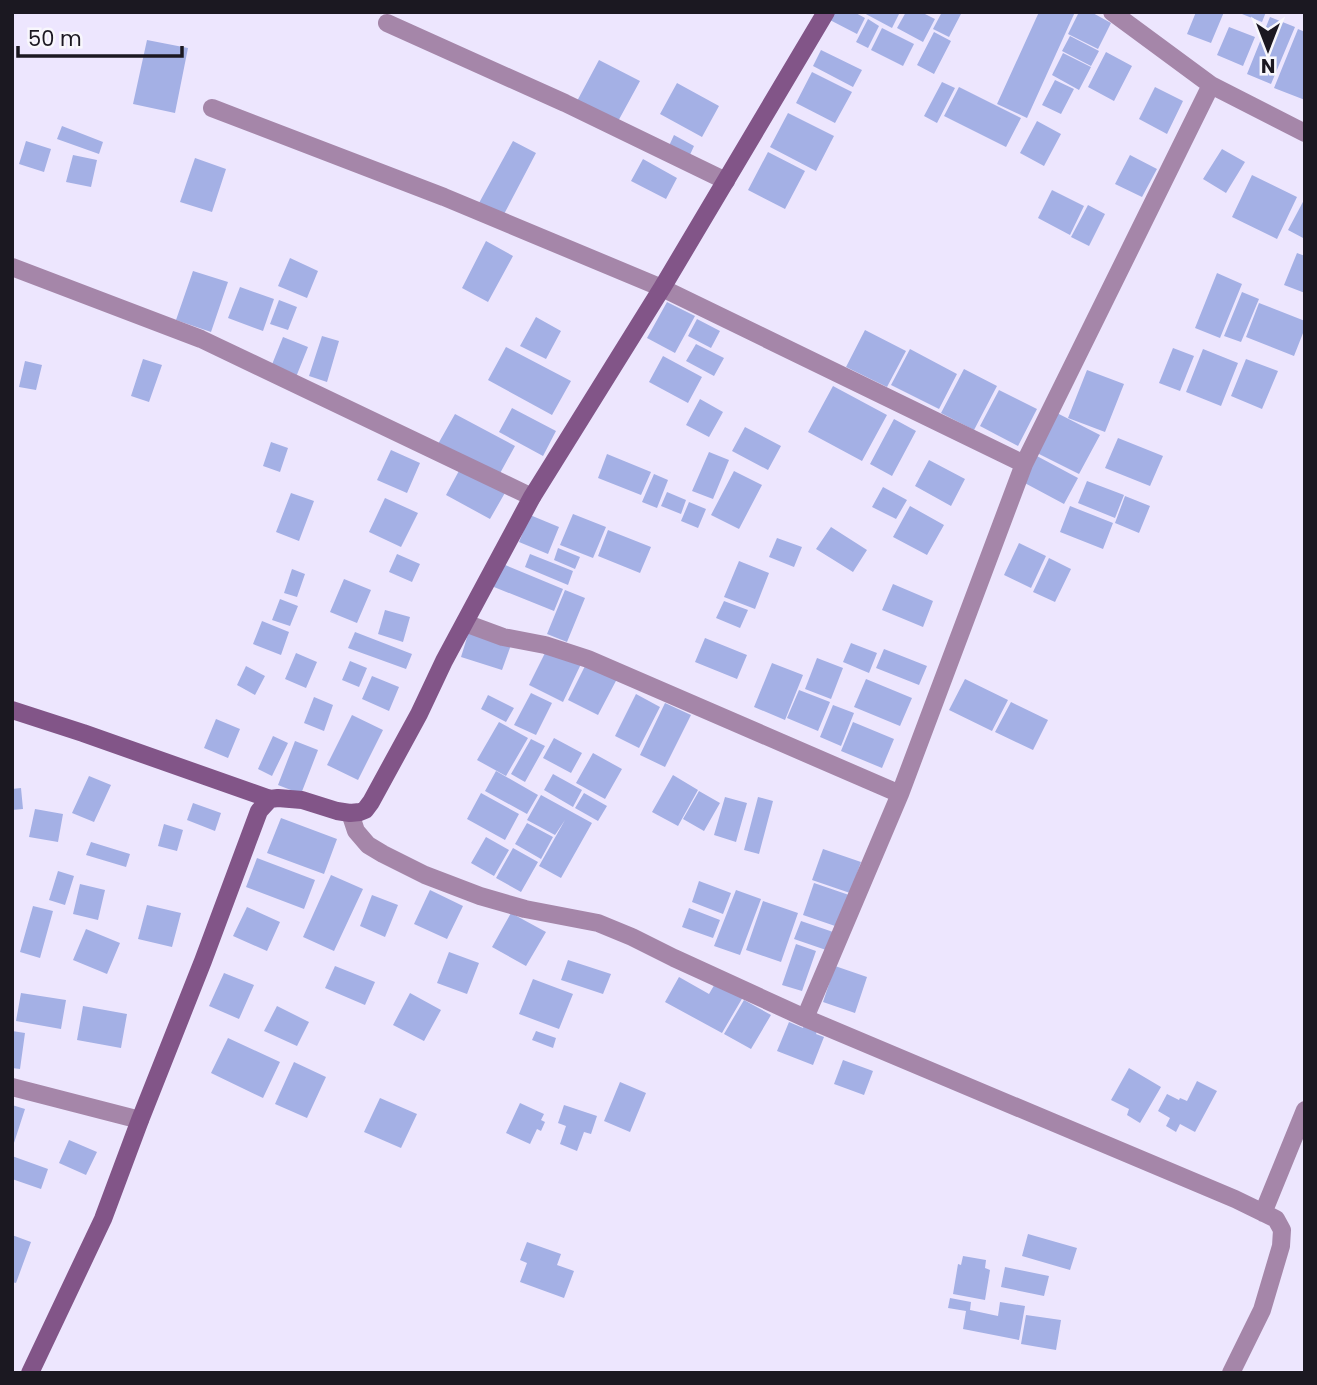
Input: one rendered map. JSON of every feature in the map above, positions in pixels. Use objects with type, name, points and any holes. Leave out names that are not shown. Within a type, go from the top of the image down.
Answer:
[{"type":"street","points":[[30,1373],[103,1219],[259,811],[270,799],[278,797],[302,800],[350,813],[360,813],[371,802],[533,497],[662,288],[826,12]]},
{"type":"street","points":[[1112,12],[1211,85],[1305,133]]},
{"type":"street","points":[[387,23],[565,103],[726,181]]},
{"type":"street","points":[[805,1018],[900,794],[1024,464],[1211,85]]},
{"type":"street","points":[[212,108],[444,197],[662,288],[1024,464]]},
{"type":"street","points":[[12,267],[201,339],[533,497]]},
{"type":"street","points":[[465,623],[503,637],[545,645],[581,656],[900,794]]},
{"type":"street","points":[[12,710],[270,799]]},
{"type":"street","points":[[350,813],[356,831],[368,845],[425,875],[524,909],[598,923],[805,1018],[1235,1199],[1276,1219],[1282,1230],[1281,1246],[1262,1310],[1231,1373]]},
{"type":"street","points":[[12,1087],[140,1120]]},
{"type":"street","points":[[1263,1213],[1305,1110]]},
{"type":"building","points":[[831,12],[854,12],[865,18],[857,34],[828,19]]},
{"type":"building","points":[[862,12],[900,12],[892,28]]},
{"type":"building","points":[[906,12],[921,12],[935,19],[923,42],[897,28]]},
{"type":"building","points":[[942,12],[962,12],[949,37],[933,29]]},
{"type":"building","points":[[1039,12],[1075,12],[1027,118],[997,104]]},
{"type":"building","points":[[1079,12],[1091,12],[1111,23],[1098,49],[1068,34]]},
{"type":"building","points":[[1196,12],[1224,12],[1211,43],[1187,34]]},
{"type":"building","points":[[1237,12],[1266,12],[1262,22]]},
{"type":"building","points":[[1270,17],[1295,27],[1271,84],[1247,74]]},
{"type":"building","points":[[868,19],[879,26],[868,48],[856,42]]},
{"type":"building","points":[[1229,27],[1255,37],[1243,66],[1217,55]]},
{"type":"building","points":[[882,28],[914,44],[903,66],[871,50]]},
{"type":"building","points":[[1298,29],[1305,32],[1305,100],[1274,88]]},
{"type":"building","points":[[934,32],[951,41],[934,74],[917,65]]},
{"type":"building","points":[[1070,36],[1099,51],[1091,66],[1062,51]]},
{"type":"building","points":[[147,40],[188,48],[175,113],[133,104]]},
{"type":"building","points":[[821,50],[862,70],[853,87],[813,66]]},
{"type":"building","points":[[1106,52],[1132,66],[1114,101],[1088,87]]},
{"type":"building","points":[[1063,53],[1091,67],[1079,90],[1052,75]]},
{"type":"building","points":[[599,60],[640,81],[616,125],[576,103]]},
{"type":"building","points":[[812,72],[852,92],[835,123],[796,103]]},
{"type":"building","points":[[1055,80],[1074,89],[1061,114],[1042,105]]},
{"type":"building","points":[[942,82],[955,88],[937,123],[924,116]]},
{"type":"building","points":[[677,83],[719,106],[702,137],[660,114]]},
{"type":"building","points":[[959,87],[1021,118],[1006,147],[944,116]]},
{"type":"building","points":[[1155,87],[1183,101],[1167,134],[1139,119]]},
{"type":"building","points":[[788,113],[834,136],[816,171],[770,147]]},
{"type":"building","points":[[1037,121],[1061,134],[1044,166],[1020,153]]},
{"type":"building","points":[[62,126],[103,142],[99,154],[57,139]]},
{"type":"building","points":[[674,135],[694,146],[688,159],[668,148]]},
{"type":"building","points":[[26,141],[51,149],[44,172],[19,164]]},
{"type":"building","points":[[513,141],[536,153],[503,216],[479,203]]},
{"type":"building","points":[[1222,149],[1245,162],[1226,193],[1203,179]]},
{"type":"building","points":[[768,152],[805,171],[785,209],[748,190]]},
{"type":"building","points":[[73,155],[97,160],[91,187],[66,182]]},
{"type":"building","points":[[1130,155],[1157,169],[1142,197],[1115,184]]},
{"type":"building","points":[[195,158],[226,169],[212,212],[180,202]]},
{"type":"building","points":[[643,159],[677,178],[666,199],[631,181]]},
{"type":"building","points":[[1252,175],[1297,197],[1277,239],[1232,217]]},
{"type":"building","points":[[1052,190],[1084,206],[1070,235],[1038,218]]},
{"type":"building","points":[[1305,198],[1305,239],[1288,230]]},
{"type":"building","points":[[1088,205],[1105,214],[1089,246],[1071,237]]},
{"type":"building","points":[[486,241],[513,256],[488,302],[462,288]]},
{"type":"building","points":[[1297,253],[1305,256],[1305,293],[1284,285]]},
{"type":"building","points":[[290,258],[318,271],[307,298],[278,286]]},
{"type":"building","points":[[193,271],[228,282],[211,332],[176,320]]},
{"type":"building","points":[[1217,273],[1242,284],[1220,338],[1195,328]]},
{"type":"building","points":[[240,287],[274,299],[263,331],[228,318]]},
{"type":"building","points":[[1242,292],[1259,299],[1241,342],[1224,336]]},
{"type":"building","points":[[279,300],[297,307],[288,330],[270,324]]},
{"type":"building","points":[[667,302],[695,316],[675,353],[647,338]]},
{"type":"building","points":[[1259,303],[1305,321],[1294,356],[1246,337]]},
{"type":"building","points":[[536,317],[561,331],[546,359],[520,346]]},
{"type":"building","points":[[697,319],[720,331],[711,348],[688,336]]},
{"type":"building","points":[[865,330],[906,351],[887,387],[846,367]]},
{"type":"building","points":[[322,336],[339,341],[327,382],[309,376]]},
{"type":"building","points":[[283,337],[308,347],[296,377],[271,367]]},
{"type":"building","points":[[696,344],[724,358],[714,376],[686,361]]},
{"type":"building","points":[[506,347],[571,381],[552,415],[488,380]]},
{"type":"building","points":[[1173,348],[1194,356],[1180,391],[1159,383]]},
{"type":"building","points":[[910,349],[957,374],[939,409],[891,385]]},
{"type":"building","points":[[1203,349],[1238,363],[1221,406],[1186,392]]},
{"type":"building","points":[[663,356],[702,377],[688,403],[649,382]]},
{"type":"building","points":[[143,359],[162,365],[149,402],[131,396]]},
{"type":"building","points":[[1246,359],[1278,371],[1262,409],[1231,396]]},
{"type":"building","points":[[25,361],[42,365],[36,390],[19,387]]},
{"type":"building","points":[[964,369],[997,386],[974,430],[941,413]]},
{"type":"building","points":[[1087,370],[1124,384],[1105,432],[1068,418]]},
{"type":"building","points":[[833,386],[887,415],[862,461],[808,432]]},
{"type":"building","points":[[999,390],[1037,409],[1018,446],[980,426]]},
{"type":"building","points":[[700,399],[723,412],[709,437],[686,425]]},
{"type":"building","points":[[512,408],[556,431],[543,456],[499,432]]},
{"type":"building","points":[[1055,412],[1100,435],[1079,474],[1035,452]]},
{"type":"building","points":[[455,414],[515,446],[498,477],[438,444]]},
{"type":"building","points":[[894,419],[916,431],[892,476],[870,464]]},
{"type":"building","points":[[745,427],[781,446],[768,470],[732,451]]},
{"type":"building","points":[[1118,438],[1163,456],[1150,486],[1105,468]]},
{"type":"building","points":[[271,442],[288,448],[280,472],[263,466]]},
{"type":"building","points":[[391,450],[420,463],[407,493],[377,480]]},
{"type":"building","points":[[709,452],[729,460],[713,499],[692,491]]},
{"type":"building","points":[[607,454],[651,472],[641,495],[598,478]]},
{"type":"building","points":[[1035,455],[1078,478],[1064,504],[1021,481]]},
{"type":"building","points":[[929,460],[965,479],[951,506],[915,486]]},
{"type":"building","points":[[461,467],[506,491],[490,519],[446,495]]},
{"type":"building","points":[[734,471],[762,485],[739,529],[711,515]]},
{"type":"building","points":[[654,474],[668,480],[657,508],[642,502]]},
{"type":"building","points":[[1087,481],[1124,495],[1115,518],[1078,503]]},
{"type":"building","points":[[883,487],[907,500],[896,519],[872,507]]},
{"type":"building","points":[[667,492],[686,500],[681,514],[661,506]]},
{"type":"building","points":[[291,493],[314,501],[299,541],[276,532]]},
{"type":"building","points":[[1125,496],[1150,506],[1139,533],[1115,523]]},
{"type":"building","points":[[385,498],[418,513],[401,547],[369,532]]},
{"type":"building","points":[[689,502],[706,509],[698,528],[681,521]]},
{"type":"building","points":[[910,506],[944,525],[927,555],[893,537]]},
{"type":"building","points":[[1070,506],[1113,523],[1103,549],[1060,532]]},
{"type":"building","points":[[573,514],[606,527],[593,558],[560,545]]},
{"type":"building","points":[[530,515],[559,527],[548,554],[519,542]]},
{"type":"building","points":[[831,527],[867,550],[853,572],[816,549]]},
{"type":"building","points":[[608,530],[651,547],[640,573],[598,556]]},
{"type":"building","points":[[777,538],[802,547],[794,567],[769,557]]},
{"type":"building","points":[[1019,543],[1046,556],[1031,588],[1004,575]]},
{"type":"building","points":[[558,548],[580,557],[575,569],[554,560]]},
{"type":"building","points":[[397,554],[420,564],[412,582],[389,572]]},
{"type":"building","points":[[530,554],[573,571],[568,585],[525,567]]},
{"type":"building","points":[[1049,558],[1071,569],[1055,602],[1033,592]]},
{"type":"building","points":[[739,561],[769,573],[755,609],[724,597]]},
{"type":"building","points":[[498,562],[563,589],[554,611],[489,585]]},
{"type":"building","points":[[292,569],[305,574],[297,597],[284,593]]},
{"type":"building","points":[[344,579],[371,590],[357,623],[330,612]]},
{"type":"building","points":[[893,584],[933,601],[923,627],[882,610]]},
{"type":"building","points":[[565,590],[585,598],[567,642],[547,634]]},
{"type":"building","points":[[280,599],[298,606],[290,626],[272,620]]},
{"type":"building","points":[[724,601],[748,610],[740,628],[716,618]]},
{"type":"building","points":[[385,610],[410,617],[403,642],[378,634]]},
{"type":"building","points":[[262,621],[289,632],[281,655],[253,644]]},
{"type":"building","points":[[469,631],[511,645],[502,670],[461,657]]},
{"type":"building","points":[[355,632],[412,654],[406,669],[348,648]]},
{"type":"building","points":[[705,638],[747,655],[737,679],[695,662]]},
{"type":"building","points":[[851,643],[877,653],[869,673],[843,662]]},
{"type":"building","points":[[548,647],[581,664],[563,702],[529,685]]},
{"type":"building","points":[[884,649],[927,666],[919,685],[876,668]]},
{"type":"building","points":[[296,653],[317,662],[306,688],[285,679]]},
{"type":"building","points":[[817,658],[843,668],[831,699],[805,689]]},
{"type":"building","points":[[350,661],[367,668],[359,687],[342,680]]},
{"type":"building","points":[[587,662],[618,677],[598,715],[568,700]]},
{"type":"building","points":[[772,663],[803,675],[785,720],[754,707]]},
{"type":"building","points":[[246,666],[265,676],[255,695],[237,685]]},
{"type":"building","points":[[372,676],[399,687],[389,711],[362,699]]},
{"type":"building","points":[[866,679],[912,698],[900,726],[854,707]]},
{"type":"building","points":[[965,679],[1008,700],[992,731],[949,710]]},
{"type":"building","points":[[799,690],[830,702],[818,731],[787,718]]},
{"type":"building","points":[[531,693],[552,703],[536,735],[514,725]]},
{"type":"building","points":[[636,694],[660,707],[639,748],[615,736]]},
{"type":"building","points":[[488,695],[514,708],[506,722],[481,709]]},
{"type":"building","points":[[314,697],[333,705],[324,731],[304,723]]},
{"type":"building","points":[[1011,702],[1048,720],[1033,750],[995,732]]},
{"type":"building","points":[[665,703],[691,715],[665,767],[640,755]]},
{"type":"building","points":[[833,705],[854,713],[841,746],[820,737]]},
{"type":"building","points":[[352,715],[383,730],[358,780],[327,765]]},
{"type":"building","points":[[216,719],[240,729],[228,758],[204,748]]},
{"type":"building","points":[[499,722],[528,738],[506,776],[477,760]]},
{"type":"building","points":[[853,722],[894,739],[882,768],[841,751]]},
{"type":"building","points":[[273,736],[288,743],[272,776],[258,769]]},
{"type":"building","points":[[554,738],[582,753],[571,773],[543,758]]},
{"type":"building","points":[[531,739],[545,746],[525,782],[511,774]]},
{"type":"building","points":[[295,741],[318,750],[301,794],[278,785]]},
{"type":"building","points":[[593,753],[622,769],[605,799],[576,783]]},
{"type":"building","points":[[496,771],[538,795],[527,814],[485,791]]},
{"type":"building","points":[[553,774],[582,790],[573,807],[544,790]]},
{"type":"building","points":[[673,775],[698,790],[678,826],[652,812]]},
{"type":"building","points":[[89,776],[111,785],[94,822],[72,813]]},
{"type":"building","points":[[21,788],[23,809],[12,810],[12,789]]},
{"type":"building","points":[[699,791],[720,803],[704,831],[683,819]]},
{"type":"building","points":[[481,793],[519,814],[505,840],[467,819]]},
{"type":"building","points":[[584,793],[607,806],[598,821],[575,808]]},
{"type":"building","points":[[541,795],[592,823],[561,878],[539,866],[565,820],[555,835],[527,820]]},
{"type":"building","points":[[725,797],[747,803],[736,842],[714,835]]},
{"type":"building","points":[[758,797],[773,801],[759,854],[744,850]]},
{"type":"building","points":[[193,803],[221,813],[215,831],[187,820]]},
{"type":"building","points":[[35,809],[63,814],[58,842],[29,837]]},
{"type":"building","points":[[281,818],[337,839],[324,874],[267,853]]},
{"type":"building","points":[[527,823],[553,837],[541,859],[515,844]]},
{"type":"building","points":[[164,824],[183,830],[177,851],[158,846]]},
{"type":"building","points":[[486,837],[509,850],[494,876],[471,863]]},
{"type":"building","points":[[91,842],[130,854],[126,867],[86,855]]},
{"type":"building","points":[[513,848],[538,862],[521,892],[496,878]]},
{"type":"building","points":[[823,849],[861,862],[850,893],[812,880]]},
{"type":"building","points":[[257,858],[315,880],[304,909],[246,887]]},
{"type":"building","points":[[58,871],[74,876],[65,905],[49,900]]},
{"type":"building","points":[[331,875],[363,889],[334,951],[303,937]]},
{"type":"building","points":[[699,881],[731,893],[723,914],[692,902]]},
{"type":"building","points":[[814,883],[849,895],[838,927],[803,915]]},
{"type":"building","points":[[80,884],[105,890],[98,920],[73,914]]},
{"type":"building","points":[[430,890],[463,906],[447,939],[414,924]]},
{"type":"building","points":[[736,890],[761,899],[740,955],[714,946]]},
{"type":"building","points":[[372,895],[398,905],[385,937],[360,926]]},
{"type":"building","points":[[763,901],[798,913],[781,962],[746,950]]},
{"type":"building","points":[[147,905],[181,913],[172,947],[138,939]]},
{"type":"building","points":[[33,906],[53,911],[40,958],[20,952]]},
{"type":"building","points":[[247,907],[280,922],[267,951],[233,936]]},
{"type":"building","points":[[689,908],[720,920],[713,938],[682,927]]},
{"type":"building","points":[[511,913],[546,932],[526,966],[492,947]]},
{"type":"building","points":[[801,921],[836,933],[829,951],[794,939]]},
{"type":"building","points":[[86,929],[120,943],[107,974],[73,960]]},
{"type":"building","points":[[796,944],[816,951],[802,991],[782,985]]},
{"type":"building","points":[[449,952],[479,963],[467,994],[437,983]]},
{"type":"building","points":[[568,960],[611,974],[603,994],[561,980]]},
{"type":"building","points":[[335,966],[375,982],[365,1005],[325,988]]},
{"type":"building","points":[[835,966],[867,977],[855,1013],[823,1002]]},
{"type":"building","points":[[224,973],[254,985],[239,1019],[209,1006]]},
{"type":"building","points":[[679,977],[709,994],[716,982],[743,997],[722,1033],[665,1002]]},
{"type":"building","points":[[533,979],[573,994],[559,1029],[519,1014]]},
{"type":"building","points":[[21,993],[66,1000],[61,1029],[16,1021]]},
{"type":"building","points":[[410,993],[441,1010],[424,1041],[393,1025]]},
{"type":"building","points":[[744,1000],[771,1015],[751,1049],[724,1034]]},
{"type":"building","points":[[83,1006],[127,1014],[121,1048],[77,1040]]},
{"type":"building","points":[[277,1006],[309,1022],[297,1046],[264,1031]]},
{"type":"building","points":[[805,1021],[819,1026],[816,1034],[824,1037],[813,1065],[777,1051],[789,1022],[803,1028]]},
{"type":"building","points":[[12,1031],[25,1033],[20,1069],[12,1068]]},
{"type":"building","points":[[536,1031],[556,1038],[553,1048],[532,1040]]},
{"type":"building","points":[[228,1038],[280,1062],[263,1098],[211,1073]]},
{"type":"building","points":[[843,1060],[873,1071],[864,1095],[834,1084]]},
{"type":"building","points":[[294,1062],[326,1077],[307,1118],[275,1104]]},
{"type":"building","points":[[1129,1068],[1161,1087],[1140,1123],[1127,1115],[1129,1109],[1111,1100]]},
{"type":"building","points":[[1197,1081],[1217,1091],[1195,1132],[1180,1124],[1176,1132],[1166,1126],[1170,1118],[1158,1111],[1167,1094],[1187,1101]]},
{"type":"building","points":[[620,1082],[646,1093],[630,1132],[604,1121]]},
{"type":"building","points":[[380,1098],[417,1114],[401,1148],[364,1132]]},
{"type":"building","points":[[520,1103],[544,1114],[541,1120],[545,1122],[541,1131],[537,1129],[530,1144],[506,1133]]},
{"type":"building","points":[[12,1105],[25,1109],[13,1146],[12,1146]]},
{"type":"building","points":[[564,1105],[597,1116],[591,1134],[584,1132],[577,1151],[560,1144],[566,1126],[558,1123]]},
{"type":"building","points":[[69,1140],[97,1152],[86,1175],[59,1163]]},
{"type":"building","points":[[12,1156],[48,1169],[41,1189],[12,1179]]},
{"type":"building","points":[[1028,1234],[1077,1248],[1070,1270],[1022,1256]]},
{"type":"building","points":[[12,1235],[31,1242],[16,1283],[12,1282]]},
{"type":"building","points":[[527,1242],[561,1254],[557,1265],[574,1271],[564,1298],[520,1282],[527,1263],[520,1260]]},
{"type":"building","points":[[963,1256],[986,1260],[985,1268],[990,1270],[985,1300],[953,1294],[958,1264],[961,1265]]},
{"type":"building","points":[[1005,1267],[1049,1276],[1044,1296],[1001,1287]]},
{"type":"building","points":[[950,1298],[971,1302],[970,1310],[998,1316],[1000,1302],[1025,1306],[1019,1340],[963,1329],[966,1311],[948,1308]]},
{"type":"building","points":[[1026,1315],[1061,1320],[1056,1350],[1021,1344]]}]
